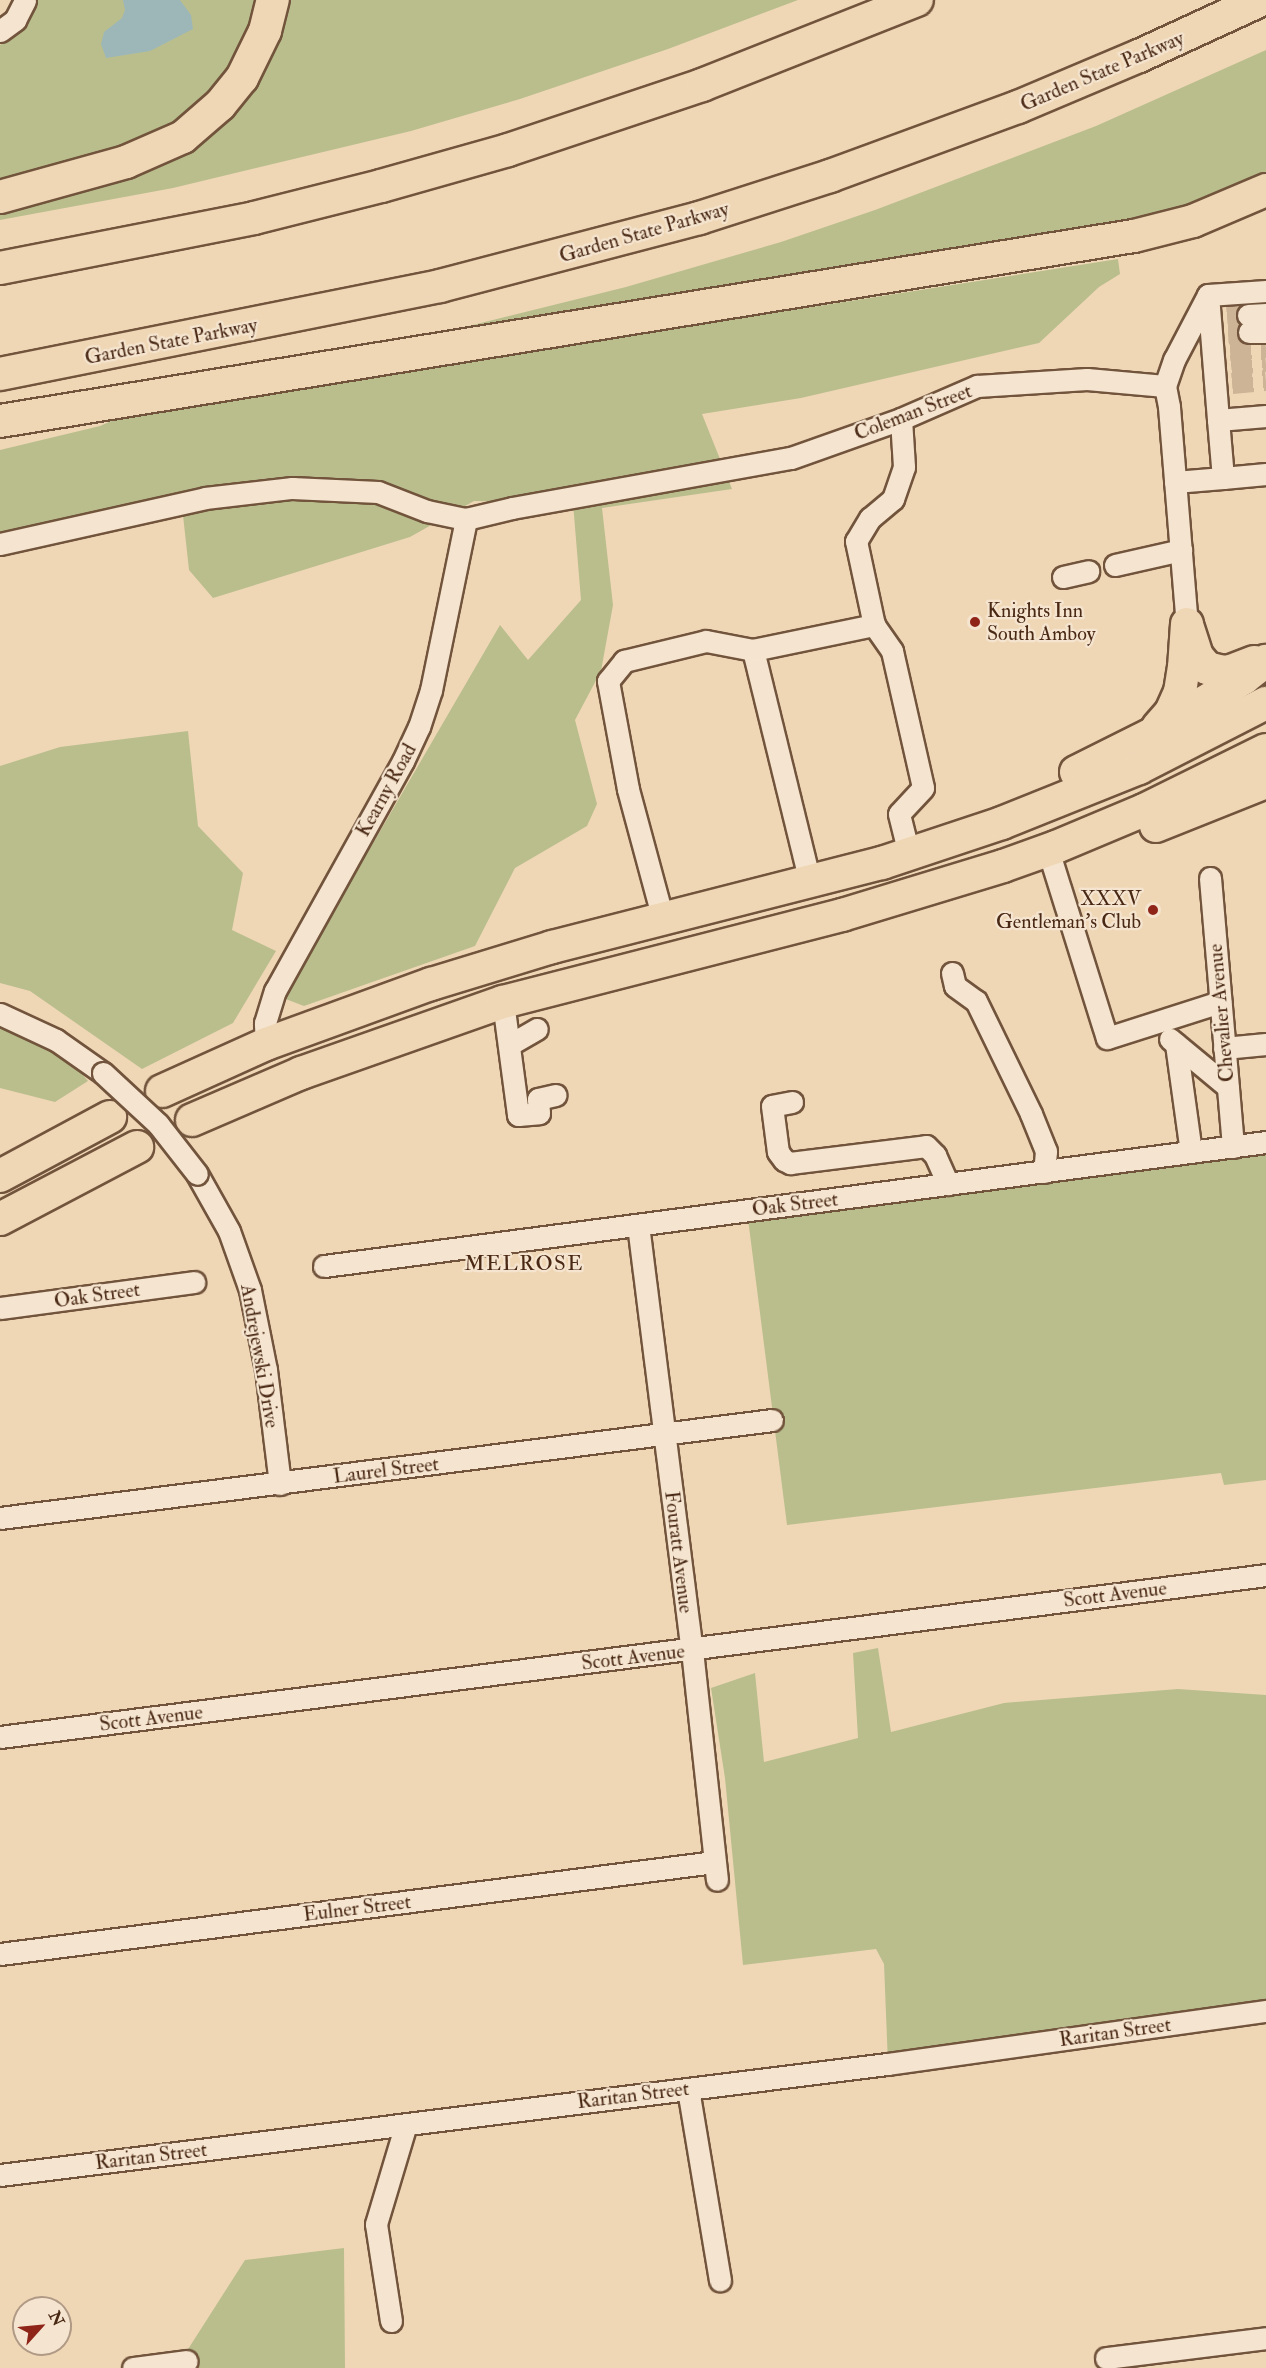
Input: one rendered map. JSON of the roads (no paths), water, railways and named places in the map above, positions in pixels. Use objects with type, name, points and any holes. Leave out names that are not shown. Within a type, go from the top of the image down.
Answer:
[{"type":"highway","points":[[0,197],[126,162],[183,137],[220,105],[242,78],[266,32],[273,0]]},
{"type":"highway","points":[[0,268],[254,218],[381,186],[508,150],[692,89],[917,0]]},
{"type":"highway","name":"Garden State Parkway","points":[[0,375],[440,286],[699,218],[840,172],[1018,107],[1253,4]]},
{"type":"highway","points":[[1232,205],[1266,182]]},
{"type":"highway","points":[[0,421],[1114,240],[1175,227],[1266,190]]},
{"type":"highway","points":[[1187,624],[1201,663],[1214,671],[1232,671],[1266,659]]},
{"type":"highway","points":[[1152,734],[1171,712],[1180,692],[1187,624]]},
{"type":"highway","points":[[958,838],[1070,775],[1152,734],[1244,678],[1266,659]]},
{"type":"highway","points":[[162,1091],[266,1044],[375,1003],[473,970],[810,882],[958,838],[1109,781],[1195,741],[1266,703]]},
{"type":"highway","points":[[192,1120],[301,1073],[503,1002],[873,907],[1052,849],[1144,810],[1266,750]]},
{"type":"highway","points":[[1052,849],[1151,828],[1266,782]]},
{"type":"highway","points":[[3,1173],[110,1117]]},
{"type":"highway","points":[[0,1219],[137,1147]]},
{"type":"street","points":[[0,31],[15,20],[25,0]]},
{"type":"street","points":[[1208,295],[1266,291]]},
{"type":"street","points":[[1208,295],[1231,342],[1218,420],[1223,478]]},
{"type":"street","points":[[1187,624],[1169,407],[1165,386],[1174,360],[1208,295]]},
{"type":"street","name":"Coleman Street","points":[[466,519],[512,508],[791,458],[901,419],[977,387],[1087,379],[1165,386]]},
{"type":"street","points":[[1218,420],[1266,416]]},
{"type":"street","points":[[901,419],[903,467],[892,499],[870,518],[856,541],[874,625],[892,651],[922,788],[899,814],[909,854]]},
{"type":"street","points":[[1175,482],[1266,474]]},
{"type":"street","points":[[0,544],[205,498],[292,488],[378,492],[426,511],[466,519]]},
{"type":"street","name":"Kearny Road","points":[[266,1044],[265,1023],[275,991],[403,761],[419,727],[431,690],[466,519]]},
{"type":"street","points":[[1116,565],[1181,550]]},
{"type":"street","points":[[1063,577],[1088,572]]},
{"type":"street","points":[[663,919],[628,789],[608,681],[624,661],[706,641],[753,650],[874,625]]},
{"type":"street","points":[[753,650],[810,882]]},
{"type":"street","points":[[1052,849],[1107,1038],[1220,1002]]},
{"type":"street","name":"Chevalier Avenue","points":[[1210,878],[1233,1147]]},
{"type":"street","points":[[952,973],[955,986],[976,1002],[1031,1114],[1046,1151],[1044,1172]]},
{"type":"street","points":[[503,1002],[518,1115],[539,1113],[538,1099],[556,1095]]},
{"type":"street","name":"Andrejewski Drive","points":[[0,1014],[56,1040],[103,1073],[158,1124],[197,1174],[229,1231],[250,1290],[266,1370],[280,1484]]},
{"type":"street","points":[[1151,1024],[1228,1087]]},
{"type":"street","points":[[509,1045],[537,1029]]},
{"type":"street","points":[[1176,1044],[1191,1152]]},
{"type":"street","points":[[1224,1048],[1266,1044]]},
{"type":"street","points":[[792,1102],[772,1106],[778,1152],[784,1160],[790,1163],[926,1146],[935,1155],[948,1184]]},
{"type":"street","name":"Oak Street","points":[[324,1266],[1266,1143]]},
{"type":"street","name":"Fouratt Avenue","points":[[638,1225],[692,1650],[716,1871]]},
{"type":"street","name":"Oak Street","points":[[0,1308],[194,1282]]},
{"type":"street","name":"Laurel Street","points":[[0,1518],[772,1420]]},
{"type":"street","name":"Scott Avenue","points":[[0,1737],[1266,1575]]},
{"type":"street","name":"Eulner Street","points":[[0,1954],[716,1871]]},
{"type":"street","name":"Raritan Street","points":[[0,2175],[688,2088],[1266,2010]]},
{"type":"street","points":[[688,2088],[720,2280]]},
{"type":"street","points":[[391,2321],[376,2224],[406,2124]]},
{"type":"street","points":[[1106,2358],[1266,2338]]},
{"type":"street","points":[[134,2368],[187,2361]]},
{"type":"water","points":[[123,0],[180,0],[191,15],[193,29],[150,51],[106,58],[101,44],[104,32],[122,18],[125,10]]},
{"type":"tunnel","points":[[1227,317],[1248,315]]},
{"type":"tunnel","points":[[1228,333],[1249,332]]},
{"type":"tunnel","points":[[1230,350],[1266,347]]},
{"type":"tunnel","points":[[1231,365],[1266,361]]},
{"type":"tunnel","points":[[1232,383],[1266,380]]},
{"type":"place","name":"Knights Inn South Amboy","points":[[975,622]]},
{"type":"place","name":"XXXV Gentleman's Club","points":[[1153,910]]},
{"type":"district","name":"MELROSE","points":[[524,1264]]}]
